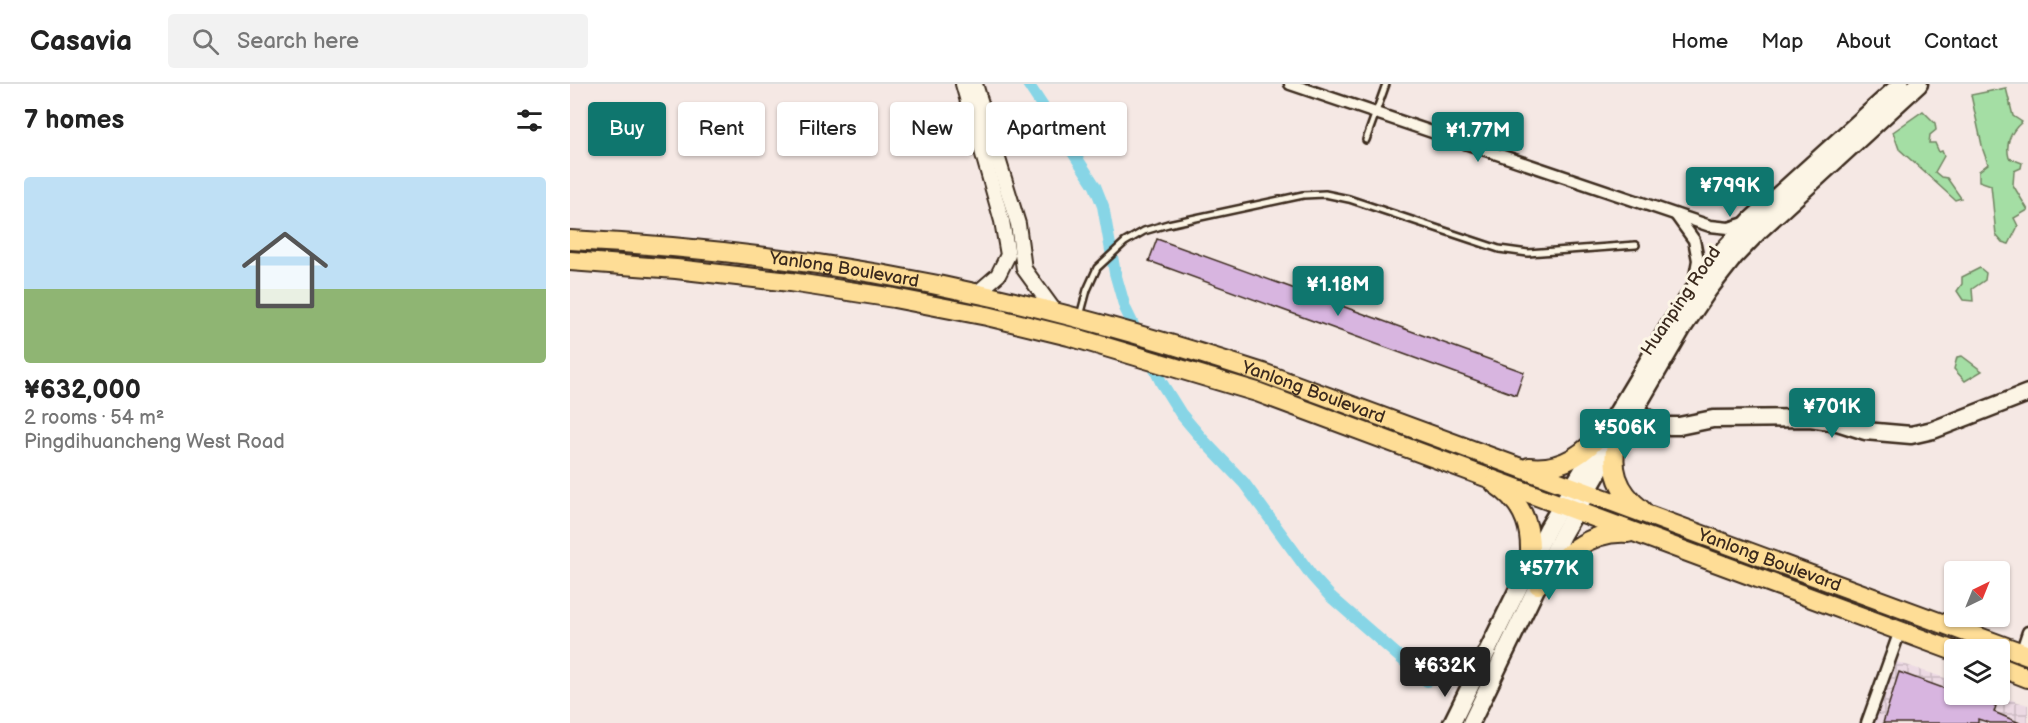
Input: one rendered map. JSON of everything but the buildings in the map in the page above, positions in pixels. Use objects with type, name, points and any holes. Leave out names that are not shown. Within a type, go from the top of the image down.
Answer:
[{"type":"main road","name":"Huanping Road","points":[[1628,408],[1692,293],[1724,250],[1751,220],[1901,84]]},
{"type":"main road","name":"Huanping Road","points":[[1569,508],[1628,408],[1734,257],[1793,198],[1919,84]]},
{"type":"main road","name":"Yanlong Boulevard","points":[[570,240],[678,248],[785,260],[897,278],[1056,313],[1196,351],[1263,373],[2024,654]]},
{"type":"main road","name":"Yanlong Boulevard","points":[[570,261],[688,270],[790,282],[894,298],[987,316],[1121,351],[1257,392],[1944,647]]},
{"type":"main road","points":[[1628,408],[1657,423],[1669,426],[1713,419],[1810,418],[1865,431],[1911,435],[1932,430],[2028,393]]},
{"type":"main road","points":[[1516,466],[1536,468],[1569,461],[1612,433],[1617,478],[1626,494],[1651,516]]},
{"type":"main road","points":[[1484,476],[1514,500],[1523,514],[1529,529],[1531,545],[1529,567]]},
{"type":"main road","points":[[1471,723],[1477,692],[1529,567],[1569,508]]},
{"type":"main road","points":[[1452,723],[1477,692],[1538,585],[1569,508]]},
{"type":"main road","points":[[1538,585],[1571,550],[1588,541],[1621,532],[1640,534]]},
{"type":"main road","points":[[2010,671],[2028,678]]},
{"type":"street","points":[[963,84],[1002,221],[1008,255],[998,275],[976,294]]},
{"type":"street","points":[[975,84],[1018,224],[1024,268],[1056,313]]},
{"type":"street","points":[[1290,84],[1710,226],[1729,228],[1751,220]]},
{"type":"street","points":[[1675,214],[1694,240],[1698,260],[1692,293]]},
{"type":"street","points":[[1867,723],[1900,631]]},
{"type":"street","points":[[2024,654],[2028,632]]},
{"type":"lane","points":[[1366,140],[1386,84]]},
{"type":"lane","points":[[1079,319],[1087,290],[1097,268],[1125,242],[1144,231],[1303,195],[1325,194],[1349,199],[1499,249],[1528,253],[1636,245]]},
{"type":"shaded area","points":[[1894,661],[1944,678],[1944,705],[2010,705],[2010,700],[2028,705],[2028,723],[1873,723]]},
{"type":"green space","points":[[2006,88],[2013,116],[2022,122],[2014,130],[2008,143],[2009,158],[2022,163],[2021,168],[2014,171],[2013,185],[2028,210],[2014,218],[2018,226],[2009,244],[2002,242],[1996,235],[1991,185],[1979,181],[1979,171],[1988,164],[1971,95]]},
{"type":"green space","points":[[1923,111],[1935,123],[1936,130],[1930,135],[1929,143],[1935,143],[1939,152],[1942,151],[1944,156],[1935,172],[1947,178],[1961,198],[1955,200],[1899,149],[1893,132]]},
{"type":"green space","points":[[1980,268],[1986,273],[1985,280],[1972,289],[1973,301],[1963,300],[1957,291],[1962,284],[1962,277]]},
{"type":"green space","points":[[1962,356],[1982,371],[1965,381],[1954,369],[1957,357]]},
{"type":"waterway","points":[[1028,84],[1095,186],[1103,206],[1115,273],[1125,308],[1161,382],[1181,414],[1244,483],[1312,576],[1330,596],[1427,681]]}]
